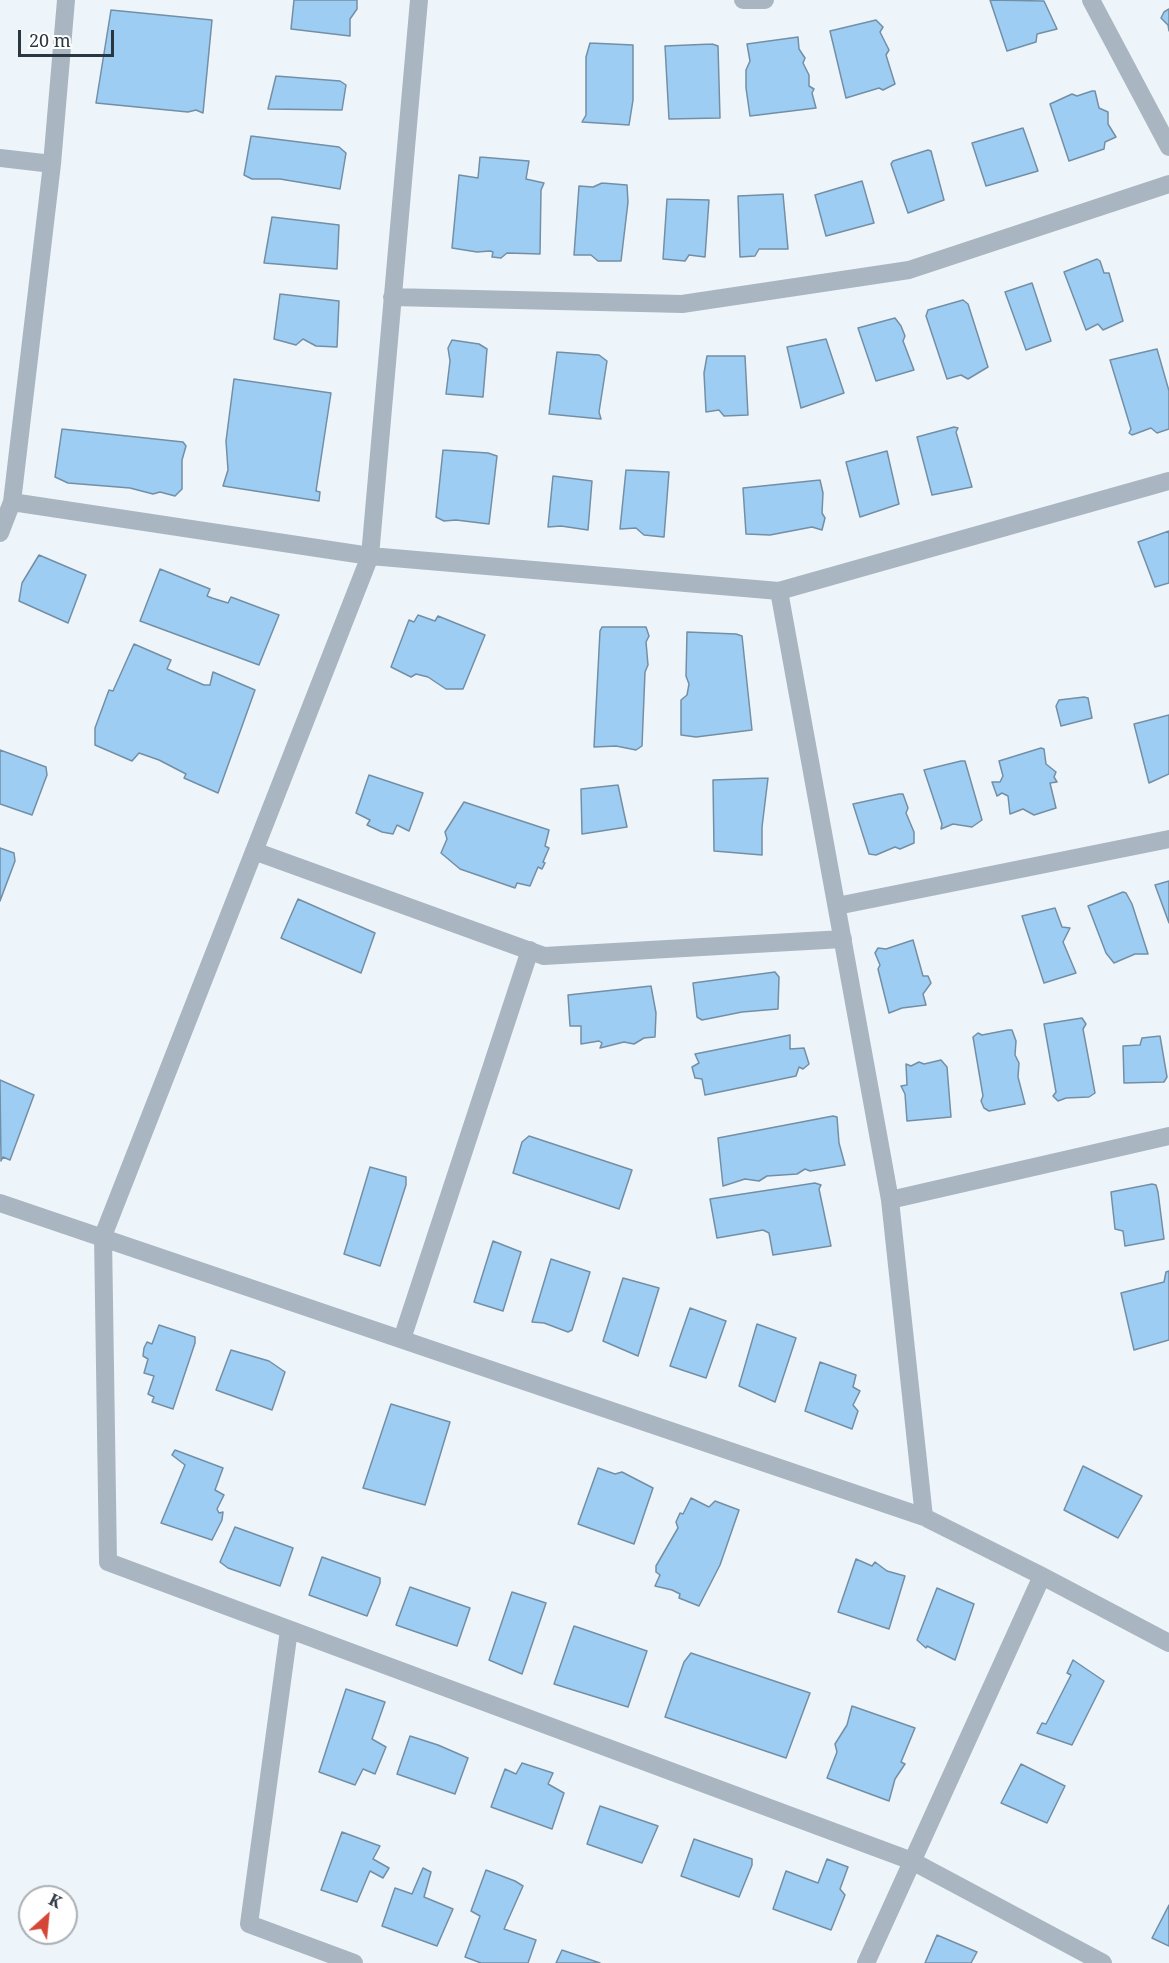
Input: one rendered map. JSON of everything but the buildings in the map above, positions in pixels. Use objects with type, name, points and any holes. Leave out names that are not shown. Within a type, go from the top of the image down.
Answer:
[{"type":"street","points":[[0,533],[12,502],[52,164],[66,0]]},
{"type":"street","points":[[419,0],[370,556],[103,1236],[108,1562],[912,1861],[1103,1963]]},
{"type":"street","points":[[743,0],[765,0]]},
{"type":"street","points":[[1091,0],[1169,147]]},
{"type":"street","points":[[0,158],[52,164]]},
{"type":"street","points":[[392,297],[682,304],[909,270],[1169,183]]},
{"type":"street","points":[[12,502],[370,556],[779,591],[1169,481]]},
{"type":"street","points":[[779,591],[890,1200],[924,1517]]},
{"type":"street","points":[[837,906],[1169,839]]},
{"type":"street","points":[[254,851],[544,956],[843,939]]},
{"type":"street","points":[[402,1339],[530,950]]},
{"type":"street","points":[[890,1200],[1169,1136]]},
{"type":"street","points":[[0,1203],[103,1236],[924,1517],[1169,1643]]},
{"type":"street","points":[[866,1963],[1042,1576]]},
{"type":"street","points":[[289,1630],[249,1924],[354,1963]]}]
